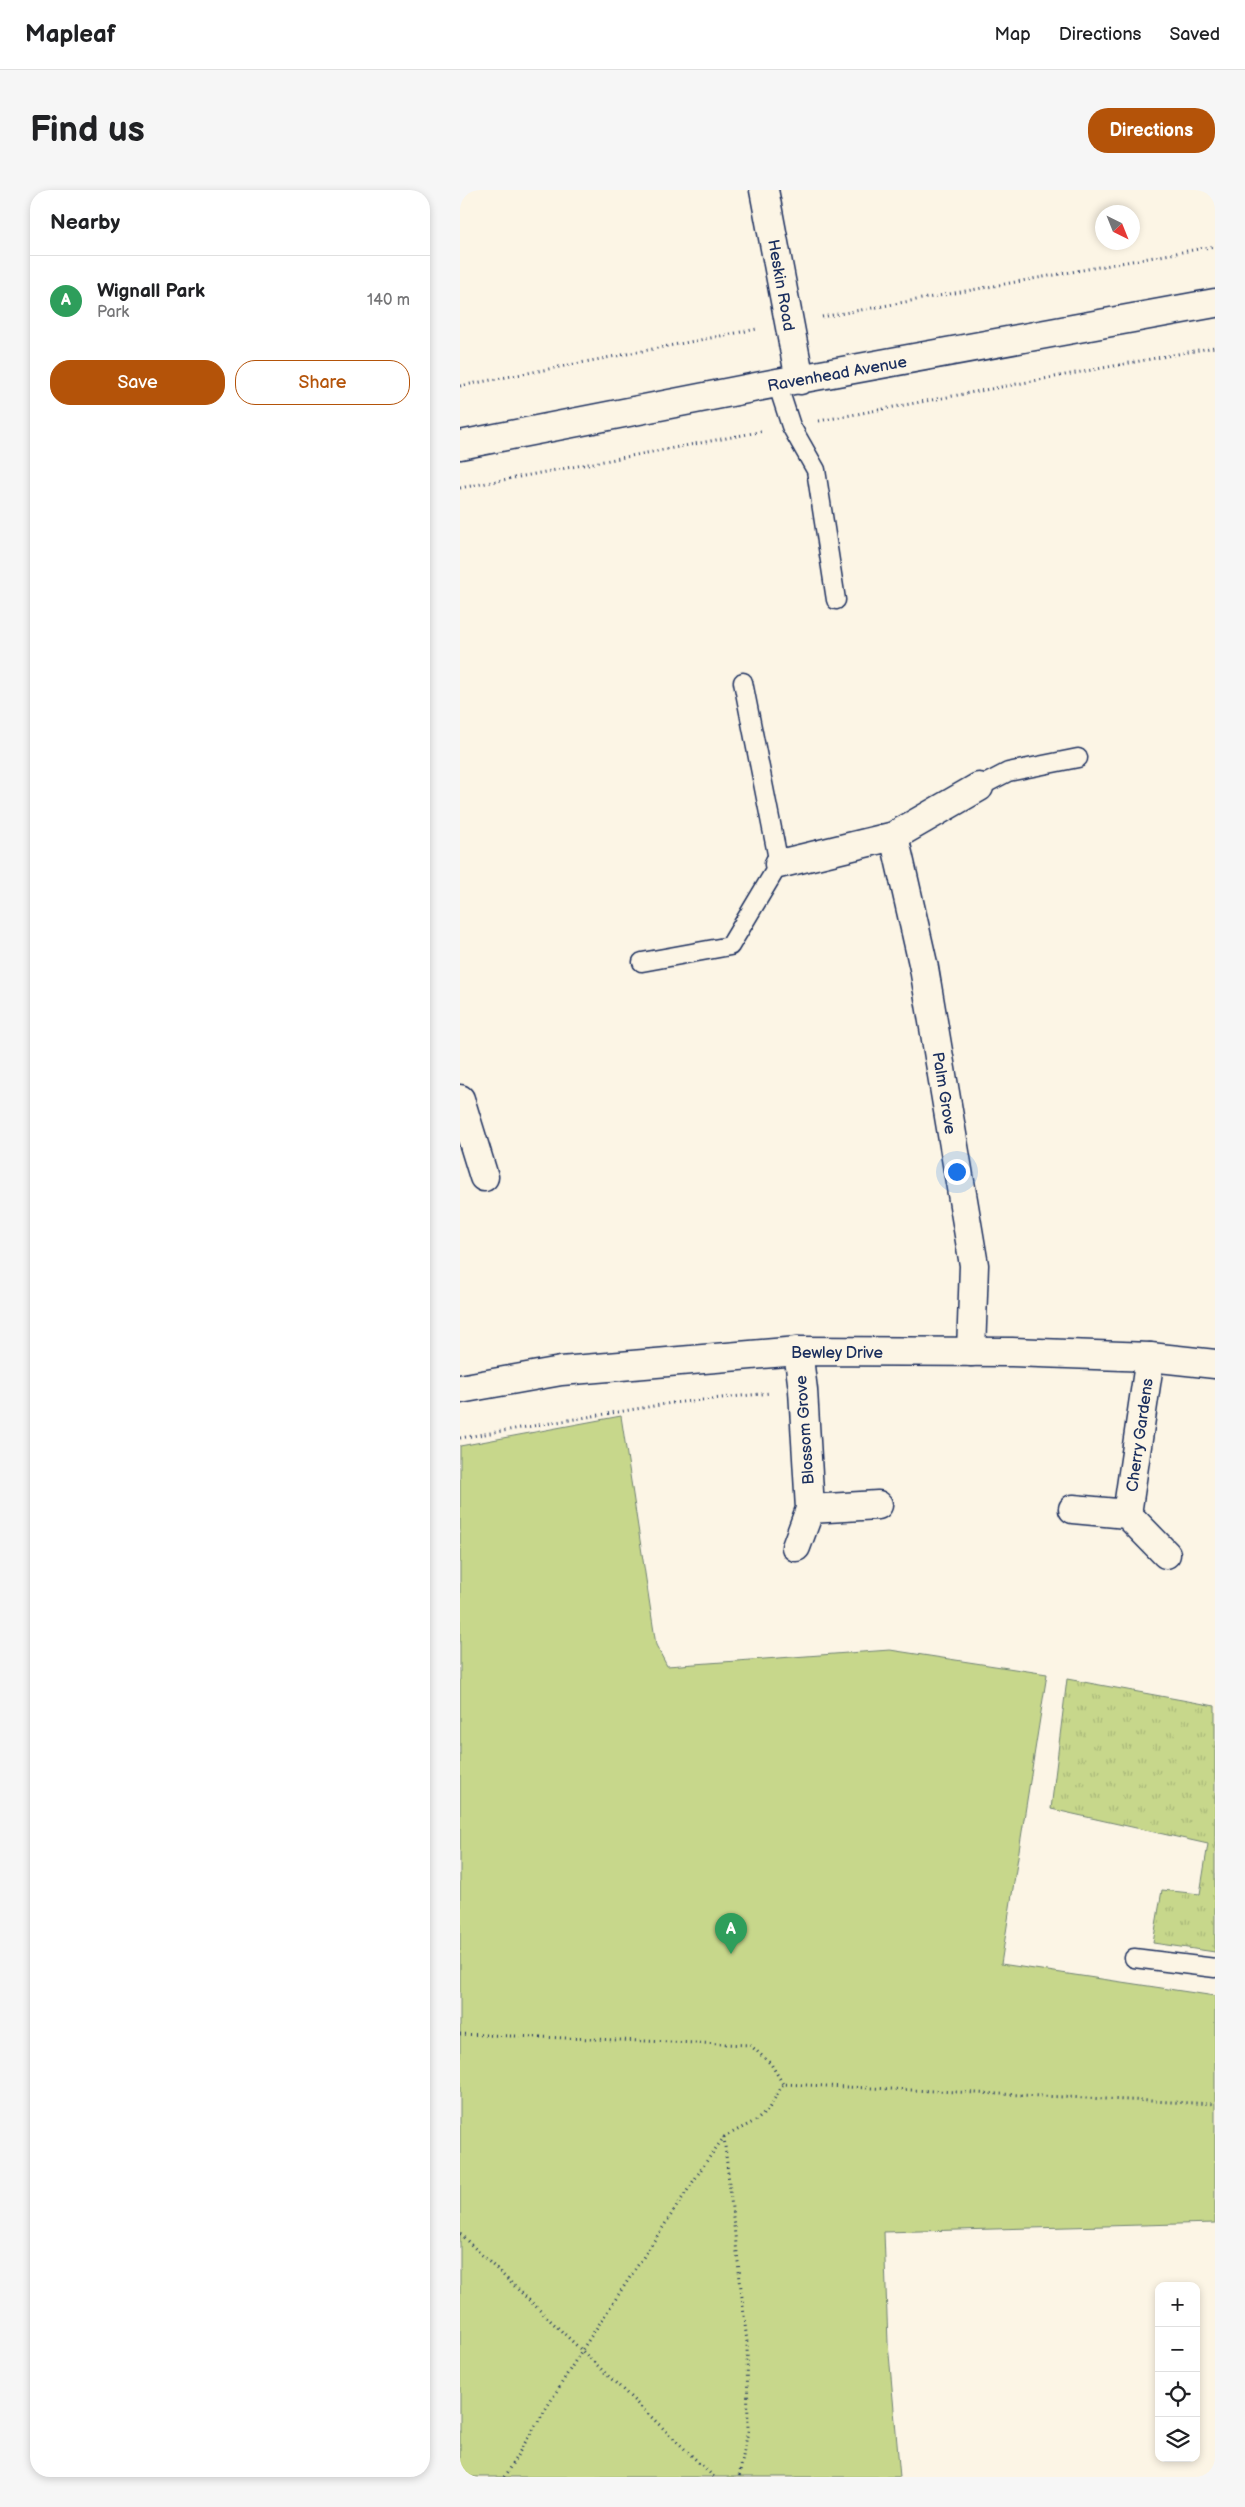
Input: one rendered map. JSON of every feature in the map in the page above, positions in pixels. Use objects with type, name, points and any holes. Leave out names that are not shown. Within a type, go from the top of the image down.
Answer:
[{"type":"street","name":"Heskin Road","points":[[764,190],[788,324],[788,382]]},
{"type":"street","name":"Ravenhead Avenue","points":[[460,445],[1215,303]]},
{"type":"street","points":[[780,864],[894,836],[979,787]]},
{"type":"street","name":"Palm Grove","points":[[894,836],[924,968],[974,1265],[971,1352]]},
{"type":"street","points":[[460,1099],[465,1133],[484,1177]]},
{"type":"street","name":"Bewley Drive","points":[[460,1389],[560,1371],[798,1351],[971,1352],[1150,1357],[1215,1364]]},
{"type":"street","name":"Blossom Grove","points":[[796,1547],[810,1508],[803,1390],[798,1351]]},
{"type":"street","name":"Cherry Gardens","points":[[1127,1514],[1150,1357]]},
{"type":"street","name":"Blossom Grove","points":[[810,1508],[878,1505]]},
{"type":"street","name":"Cherry Gardens","points":[[1072,1509],[1127,1514],[1166,1554]]},
{"type":"lane","points":[[788,382],[791,426],[816,470],[836,600]]},
{"type":"lane","points":[[642,962],[730,946],[780,864],[743,682]]},
{"type":"lane","points":[[979,787],[1008,772],[1078,758]]},
{"type":"lane","points":[[1134,1958],[1215,1968]]},
{"type":"path","points":[[460,386],[1215,246]]},
{"type":"path","points":[[460,488],[1215,347]]},
{"type":"path","points":[[460,1438],[672,1403],[803,1390]]},
{"type":"path","points":[[460,2034],[750,2045],[771,2064],[782,2084]]},
{"type":"path","points":[[782,2084],[1215,2104]]},
{"type":"path","points":[[504,2477],[582,2350],[724,2137],[757,2120],[768,2110],[782,2084]]},
{"type":"path","points":[[724,2137],[747,2342],[748,2431],[739,2477]]},
{"type":"path","points":[[460,2234],[714,2477]]},
{"type":"green space","points":[[621,1416],[656,1645],[667,1666],[890,1650],[1047,1674],[1001,1964],[1215,1996],[1215,2223],[884,2232],[888,2343],[900,2477],[460,2477],[460,1446]]},
{"type":"green space","points":[[1067,1679],[1215,1706],[1215,1952],[1153,1943],[1162,1890],[1200,1894],[1208,1844],[1051,1809]]},
{"type":"place","name":"Wignall Park","points":[[731,1954]]}]
